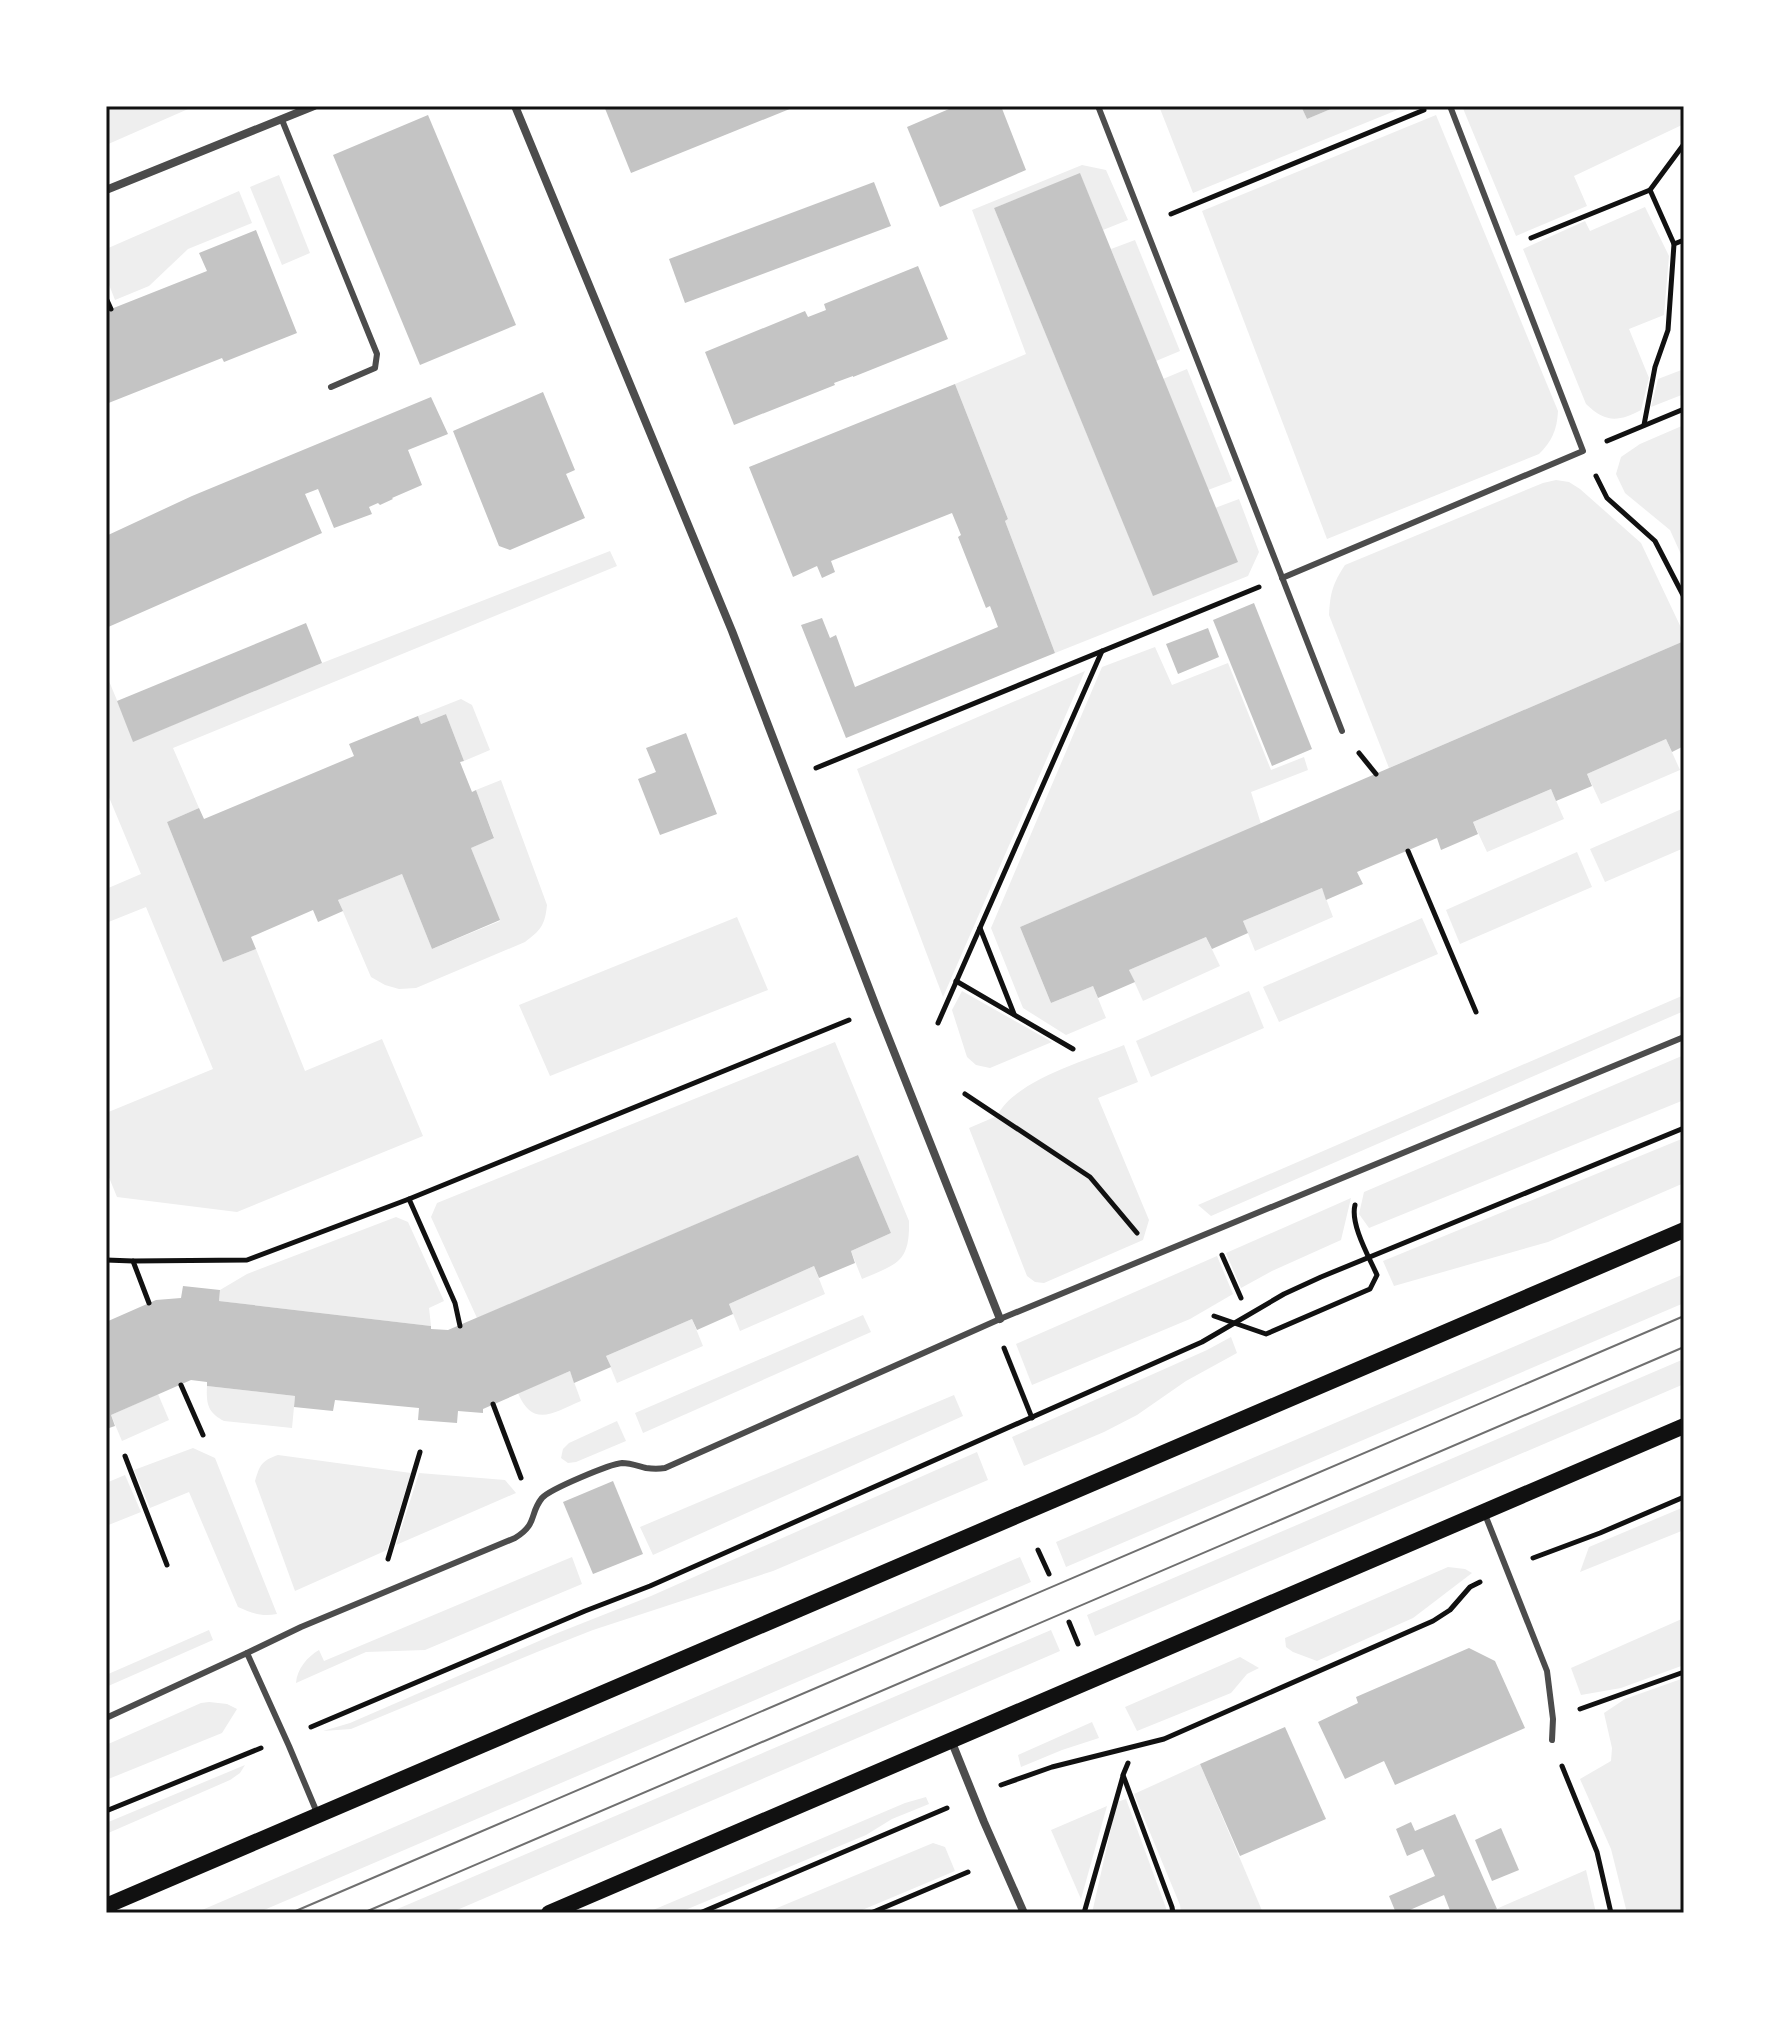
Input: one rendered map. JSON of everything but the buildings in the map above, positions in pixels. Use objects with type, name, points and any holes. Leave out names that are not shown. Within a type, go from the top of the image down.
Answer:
[{"type":"main road","points":[[106,1906],[1684,1230]]},
{"type":"main road","points":[[549,1913],[1684,1426]]},
{"type":"street","points":[[106,190],[314,106]]},
{"type":"street","points":[[515,106],[732,631],[1000,1319]]},
{"type":"street","points":[[951,1740],[1024,1913]]},
{"type":"lane","points":[[1098,106],[1342,731]]},
{"type":"lane","points":[[1282,578],[1583,451],[1450,106]]},
{"type":"lane","points":[[282,120],[377,354],[375,368],[331,387]]},
{"type":"lane","points":[[106,1718],[301,1627],[515,1538],[527,1530],[540,1500],[549,1492],[614,1464],[665,1468],[1000,1319],[1684,1037]]},
{"type":"lane","points":[[1484,1512],[1547,1671],[1553,1719],[1552,1740]]},
{"type":"lane","points":[[247,1653],[318,1816]]},
{"type":"path","points":[[1143,225],[1432,106]]},
{"type":"path","points":[[1505,249],[1650,190],[1684,144]]},
{"type":"path","points":[[1644,426],[1655,367],[1668,330],[1674,244],[1650,190]]},
{"type":"path","points":[[1674,244],[1684,240]]},
{"type":"path","points":[[106,298],[111,309]]},
{"type":"path","points":[[1684,409],[1583,451],[1607,498],[1655,541],[1684,597]]},
{"type":"path","points":[[790,779],[1282,578]]},
{"type":"path","points":[[938,1023],[1102,651]]},
{"type":"path","points":[[1408,851],[1476,1012]]},
{"type":"path","points":[[980,928],[1014,1015]]},
{"type":"path","points":[[956,981],[1073,1049]]},
{"type":"path","points":[[107,1258],[133,1261],[247,1260],[409,1199],[877,1009]]},
{"type":"path","points":[[965,1094],[1090,1177],[1154,1256]]},
{"type":"path","points":[[106,1811],[650,1586],[1202,1342],[1284,1294],[1369,1256],[1684,1128]]},
{"type":"path","points":[[1214,1316],[1266,1334],[1370,1289],[1377,1275],[1353,1213],[1368,1166]]},
{"type":"path","points":[[409,1199],[455,1303],[460,1326]]},
{"type":"path","points":[[1212,1232],[1241,1298]]},
{"type":"path","points":[[133,1261],[149,1303]]},
{"type":"path","points":[[1000,1319],[1005,1353],[1032,1418]]},
{"type":"path","points":[[181,1385],[203,1435]]},
{"type":"path","points":[[493,1404],[535,1513]]},
{"type":"path","points":[[377,1596],[420,1452]]},
{"type":"path","points":[[125,1456],[167,1565]]},
{"type":"path","points":[[700,1913],[1004,1784],[1052,1767],[1164,1739],[1433,1621],[1450,1610],[1470,1587],[1684,1497]]},
{"type":"path","points":[[1038,1550],[1049,1574]]},
{"type":"path","points":[[1069,1622],[1078,1644]]},
{"type":"path","points":[[1553,1719],[1684,1672]]},
{"type":"path","points":[[1552,1740],[1597,1852],[1611,1913]]},
{"type":"path","points":[[1084,1913],[1128,1763]]},
{"type":"path","points":[[1123,1775],[1173,1913]]},
{"type":"path","points":[[871,1913],[968,1872]]},
{"type":"shaded area","points":[[106,106],[195,106],[106,145]]},
{"type":"shaded area","points":[[1159,106],[1301,106],[1307,119],[1338,106],[1407,106],[1193,193]]},
{"type":"shaded area","points":[[1462,106],[1684,106],[1684,124],[1574,176],[1587,206],[1516,236]]},
{"type":"shaded area","points":[[1436,115],[1558,411],[1556,424],[1553,435],[1539,454],[1327,539],[1202,211]]},
{"type":"shaded area","points":[[1082,165],[1106,170],[1128,220],[1103,230],[1080,174],[994,208],[1153,595],[1215,508],[1239,499],[1259,552],[1248,576],[1055,653],[1005,521],[1008,519],[955,384],[1026,354],[972,210]]},
{"type":"shaded area","points":[[279,175],[310,253],[282,265],[250,187]]},
{"type":"shaded area","points":[[239,191],[252,223],[188,249],[149,286],[115,300],[106,277],[106,249]]},
{"type":"shaded area","points":[[1645,207],[1669,256],[1664,315],[1629,329],[1649,378],[1641,410],[1612,419],[1600,415],[1586,404],[1523,249],[1585,221],[1590,231]]},
{"type":"shaded area","points":[[1135,240],[1180,351],[1156,361],[1111,249]]},
{"type":"shaded area","points":[[1187,369],[1232,481],[1208,490],[1163,379]]},
{"type":"shaded area","points":[[1684,369],[1684,394],[1651,407],[1658,379]]},
{"type":"shaded area","points":[[1684,425],[1684,561],[1670,530],[1625,493],[1616,474],[1621,457],[1640,444]]},
{"type":"shaded area","points":[[1556,480],[1569,482],[1580,489],[1641,543],[1684,634],[1684,641],[1389,768],[1329,615],[1333,588],[1341,571],[1345,565]]},
{"type":"shaded area","points":[[610,551],[617,566],[173,748],[199,808],[167,822],[223,962],[256,949],[305,1071],[382,1039],[423,1136],[237,1212],[117,1197],[106,1170],[106,1113],[213,1069],[146,907],[106,923],[106,889],[141,874],[106,790],[106,674],[134,741],[322,663]]},
{"type":"shaded area","points":[[1155,647],[1172,685],[1228,663],[1271,770],[1304,757],[1308,770],[1251,792],[1261,824],[1020,927],[1051,1003],[1093,986],[1106,1018],[1066,1035],[1023,1008],[991,928],[1102,667]]},
{"type":"shaded area","points":[[1085,671],[943,997],[857,769]]},
{"type":"shaded area","points":[[461,699],[472,705],[490,750],[464,761],[446,714],[421,724],[418,716]]},
{"type":"shaded area","points":[[1666,739],[1680,770],[1601,804],[1587,774]]},
{"type":"shaded area","points":[[501,780],[547,905],[541,926],[525,942],[416,988],[399,989],[371,977],[338,900],[402,874],[432,949],[500,921],[471,848],[494,837],[476,790]]},
{"type":"shaded area","points":[[1551,789],[1564,819],[1487,852],[1473,822]]},
{"type":"shaded area","points":[[1684,808],[1684,848],[1605,882],[1590,849]]},
{"type":"shaded area","points":[[1577,852],[1592,887],[1460,944],[1446,910]]},
{"type":"shaded area","points":[[1322,888],[1333,917],[1255,951],[1243,921]]},
{"type":"shaded area","points":[[737,917],[768,990],[550,1076],[519,1005]]},
{"type":"shaded area","points":[[1422,918],[1438,954],[1279,1022],[1263,987]]},
{"type":"shaded area","points":[[1206,937],[1220,966],[1143,1001],[1129,970]]},
{"type":"shaded area","points":[[962,991],[1052,1042],[990,1068],[976,1065],[967,1057],[952,1010]]},
{"type":"shaded area","points":[[1249,991],[1264,1028],[1151,1077],[1136,1041]]},
{"type":"shaded area","points":[[1684,995],[1684,1011],[1211,1216],[1198,1205]]},
{"type":"shaded area","points":[[835,1042],[909,1221],[907,1246],[893,1265],[862,1279],[851,1251],[891,1233],[858,1155],[477,1318],[431,1217],[437,1203]]},
{"type":"shaded area","points":[[1124,1045],[1138,1082],[1098,1098],[1149,1220],[1143,1240],[1044,1283],[1035,1282],[1027,1276],[969,1128],[997,1116],[1006,1103],[1036,1082]]},
{"type":"shaded area","points":[[1684,1055],[1684,1100],[1369,1228],[1359,1214],[1364,1192]]},
{"type":"shaded area","points":[[1684,1138],[1684,1183],[1548,1242],[1394,1286],[1383,1261]]},
{"type":"shaded area","points":[[1351,1198],[1341,1240],[1241,1288],[1226,1253]]},
{"type":"shaded area","points":[[396,1217],[408,1222],[444,1301],[429,1308],[431,1326],[219,1301],[220,1290],[247,1274]]},
{"type":"shaded area","points":[[1217,1256],[1233,1294],[1190,1319],[1032,1385],[1016,1344]]},
{"type":"shaded area","points":[[814,1266],[825,1294],[740,1331],[729,1304]]},
{"type":"shaded area","points":[[1684,1274],[1684,1303],[1066,1567],[1056,1542]]},
{"type":"shaded area","points":[[863,1315],[871,1332],[643,1433],[635,1413]]},
{"type":"shaded area","points":[[692,1319],[703,1346],[617,1383],[606,1356]]},
{"type":"shaded area","points":[[1231,1337],[1237,1353],[1186,1381],[1137,1415],[1024,1466],[1012,1437]]},
{"type":"shaded area","points":[[1684,1359],[1684,1384],[1095,1636],[1087,1615]]},
{"type":"shaded area","points":[[570,1371],[581,1401],[545,1415],[530,1411],[524,1404],[518,1393]]},
{"type":"shaded area","points":[[207,1386],[295,1396],[292,1428],[224,1421],[214,1415],[209,1407]]},
{"type":"shaded area","points":[[158,1394],[169,1420],[122,1441],[111,1415]]},
{"type":"shaded area","points":[[954,1395],[963,1416],[653,1555],[640,1527]]},
{"type":"shaded area","points":[[617,1421],[626,1441],[576,1462],[568,1463],[561,1458],[563,1449],[569,1443]]},
{"type":"shaded area","points":[[193,1448],[215,1458],[277,1614],[257,1614],[238,1607],[189,1492],[150,1508],[134,1470]]},
{"type":"shaded area","points":[[977,1452],[988,1480],[773,1571],[593,1630],[351,1729],[323,1731],[350,1723],[651,1596]]},
{"type":"shaded area","points":[[278,1455],[411,1473],[387,1550],[295,1591],[255,1481],[262,1464]]},
{"type":"shaded area","points":[[419,1473],[505,1480],[516,1493],[396,1545]]},
{"type":"shaded area","points":[[125,1475],[141,1512],[106,1526],[106,1483]]},
{"type":"shaded area","points":[[1684,1507],[1684,1530],[1580,1572],[1589,1547]]},
{"type":"shaded area","points":[[572,1557],[582,1584],[425,1650],[366,1652],[296,1683],[303,1664],[319,1650],[324,1661]]},
{"type":"shaded area","points":[[1020,1557],[1031,1582],[257,1913],[195,1913]]},
{"type":"shaded area","points":[[1448,1567],[1472,1573],[1413,1618],[1317,1661],[1286,1647],[1285,1638]]},
{"type":"shaded area","points":[[1684,1618],[1684,1665],[1621,1688],[1581,1695],[1571,1668]]},
{"type":"shaded area","points":[[209,1630],[213,1640],[106,1687],[106,1675]]},
{"type":"shaded area","points":[[1051,1630],[1060,1651],[450,1913],[388,1913]]},
{"type":"shaded area","points":[[1240,1657],[1259,1668],[1247,1674],[1231,1693],[1137,1731],[1125,1707]]},
{"type":"shaded area","points":[[1684,1678],[1684,1913],[1627,1913],[1611,1849],[1580,1779],[1611,1761],[1612,1748],[1604,1713],[1625,1699]]},
{"type":"shaded area","points":[[209,1702],[227,1704],[237,1709],[222,1733],[106,1780],[106,1745]]},
{"type":"shaded area","points":[[1092,1722],[1099,1738],[1021,1767],[1018,1755]]},
{"type":"shaded area","points":[[1200,1764],[1263,1913],[1181,1913],[1134,1794]]},
{"type":"shaded area","points":[[245,1765],[230,1780],[106,1834],[106,1823]]},
{"type":"shaded area","points":[[926,1797],[929,1804],[892,1819],[866,1835],[678,1913],[646,1913],[905,1803]]},
{"type":"shaded area","points":[[1126,1799],[1167,1913],[1092,1913],[1117,1802]]},
{"type":"shaded area","points":[[1107,1806],[1081,1899],[1051,1830]]},
{"type":"shaded area","points":[[933,1843],[945,1847],[955,1871],[855,1913],[765,1913]]},
{"type":"shaded area","points":[[1586,1870],[1596,1913],[1487,1913]]},
{"type":"tram line","points":[[291,1913],[1684,1316]]},
{"type":"tram line","points":[[363,1913],[1684,1347]]}]
